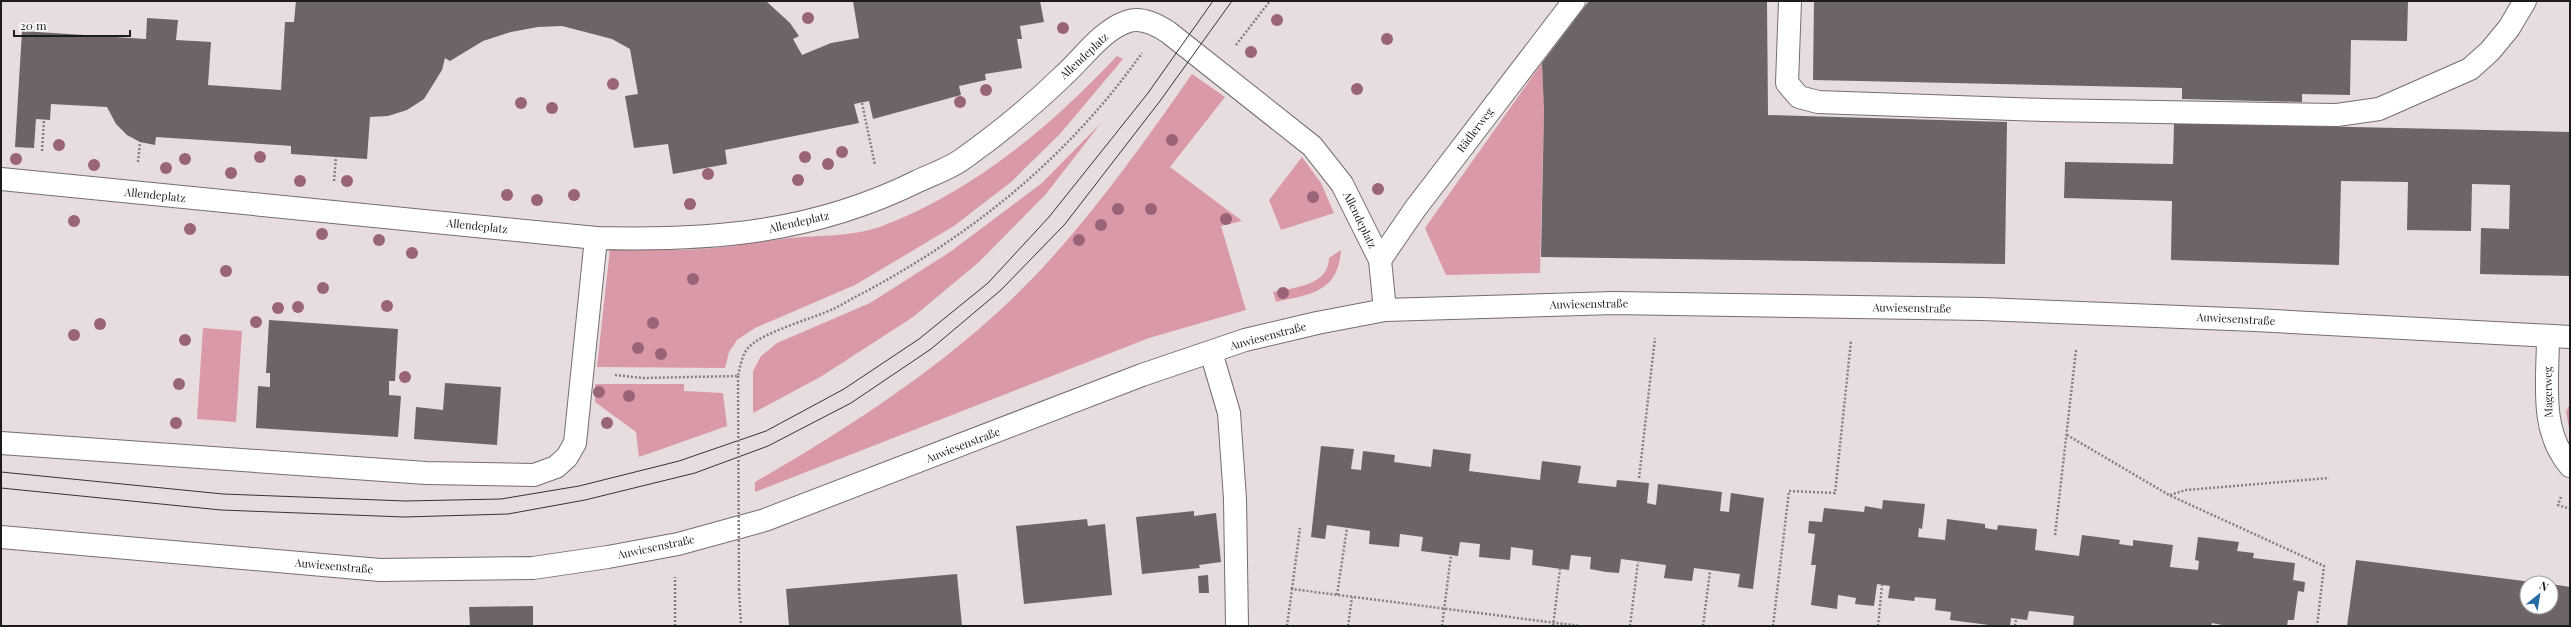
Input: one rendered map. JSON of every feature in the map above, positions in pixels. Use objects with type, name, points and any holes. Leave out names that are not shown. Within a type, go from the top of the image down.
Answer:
[{"type":"street","name":"Rädlerweg","points":[[1380,260],[1415,209],[1574,1]]},
{"type":"street","points":[[1790,1],[1787,83],[1799,97],[1818,102],[2044,110],[2337,115],[2379,109],[2470,69],[2490,51],[2509,28],[2525,1]]},
{"type":"street","name":"Allendeplatz","points":[[1,179],[596,238],[665,240],[728,236],[782,228],[846,211],[881,198],[962,160],[1018,118],[1106,34],[1126,22],[1143,20],[1160,27],[1312,146],[1342,184],[1380,260],[1385,310]]},
{"type":"street","points":[[1,443],[426,473],[534,475],[556,467],[567,457],[575,443],[596,238]]},
{"type":"street","name":"Auwiesenstraße","points":[[1,537],[380,570],[533,568],[608,557],[678,544],[765,520],[1142,375],[1245,340],[1317,322],[1385,310],[1614,303],[1982,309],[2255,320],[2570,337]]},
{"type":"street","name":"Magerweg","points":[[2548,336],[2547,417],[2555,446],[2570,466]]},
{"type":"street","points":[[1212,352],[1229,413],[1235,499],[1237,626]]},
{"type":"path","points":[[1216,71],[1270,1]]},
{"type":"path","points":[[741,626],[739,589],[738,376],[741,362],[748,348],[761,338],[833,309],[900,273],[961,234],[1022,187],[1082,127],[1126,75],[1160,27]]},
{"type":"path","points":[[862,102],[881,198]]},
{"type":"path","points":[[1639,478],[1655,338]]},
{"type":"path","points":[[1773,626],[1789,491],[1835,493],[1851,341]]},
{"type":"path","points":[[2055,535],[2076,350]]},
{"type":"path","points":[[582,372],[643,378],[738,376]]},
{"type":"path","points":[[2066,435],[2169,495],[2324,566],[2317,626]]},
{"type":"path","points":[[2169,495],[2186,490],[2329,478]]},
{"type":"path","points":[[2563,492],[2558,505],[2570,509]]},
{"type":"path","points":[[1287,626],[1300,528]]},
{"type":"path","points":[[1337,595],[1347,528]]},
{"type":"path","points":[[1442,626],[1451,555]]},
{"type":"path","points":[[1630,626],[1638,562]]},
{"type":"path","points":[[1553,624],[1560,569]]},
{"type":"path","points":[[1703,626],[1710,571]]},
{"type":"path","points":[[675,577],[675,626]]},
{"type":"path","points":[[1878,626],[1882,585]]},
{"type":"path","points":[[1292,589],[1553,624],[1580,626]]},
{"type":"path","points":[[1348,626],[1352,597]]},
{"type":"path","points":[[2015,626],[2016,619]]},
{"type":"shaded area","points":[[1117,56],[1123,59],[1060,134],[1011,182],[954,226],[855,285],[755,328],[737,340],[729,352],[725,368],[597,367],[610,249],[678,250],[711,248],[790,238],[848,234],[871,230],[882,226],[916,212],[948,195],[1009,154],[1065,107]]},
{"type":"shaded area","points":[[1542,63],[1544,111],[1540,273],[1446,275],[1425,228]]},
{"type":"shaded area","points":[[1192,74],[1225,97],[1170,167],[1242,221],[1221,226],[1246,310],[1149,338],[755,492],[755,482],[861,417],[895,394],[962,343],[1023,288],[1091,212],[1133,157]]},
{"type":"shaded area","points":[[1101,123],[1046,194],[979,262],[913,317],[822,376],[753,413],[753,371],[761,356],[777,343],[870,303],[950,252],[1042,183]]},
{"type":"shaded area","points":[[1302,157],[1321,183],[1334,213],[1281,230],[1269,200]]},
{"type":"shaded area","points":[[1341,250],[1339,264],[1328,283],[1311,293],[1276,302],[1273,292],[1300,287],[1317,280],[1327,267],[1329,258]]},
{"type":"shaded area","points":[[203,328],[242,331],[236,422],[197,419]]},
{"type":"shaded area","points":[[595,384],[684,384],[684,391],[723,393],[727,426],[639,457],[636,432],[595,402]]},
{"type":"shaded area","points":[[2570,404],[2570,433],[2566,412]]},
{"type":"building","points":[[296,1],[766,1],[790,23],[799,36],[793,39],[802,55],[831,43],[859,38],[853,1],[1040,1],[1044,22],[1020,26],[1022,39],[1017,39],[1022,68],[985,74],[986,80],[959,86],[961,95],[873,119],[869,101],[854,104],[859,123],[725,150],[727,164],[673,174],[668,144],[634,148],[625,96],[638,94],[630,49],[612,39],[562,26],[538,27],[511,32],[483,41],[450,61],[445,58],[442,70],[424,99],[407,110],[388,116],[370,117],[367,159],[291,154],[291,146],[278,145],[156,137],[155,145],[140,142],[127,135],[116,124],[107,107],[51,104],[50,120],[36,119],[34,148],[15,147],[22,31],[146,39],[147,18],[178,20],[176,40],[211,42],[208,85],[281,90],[285,22],[294,22]]},
{"type":"building","points":[[1589,1],[1767,1],[1768,115],[2007,122],[2005,264],[1541,257],[1544,111],[1542,63]]},
{"type":"building","points":[[1814,1],[2408,1],[2407,41],[2351,40],[2350,95],[2302,94],[2302,102],[2182,99],[2182,88],[1813,80]]},
{"type":"building","points":[[2174,123],[2570,132],[2570,276],[2480,274],[2481,228],[2509,229],[2510,185],[2472,184],[2471,231],[2407,230],[2408,182],[2341,181],[2339,265],[2171,260],[2172,201],[2064,198],[2065,162],[2173,164]]},
{"type":"building","points":[[269,320],[398,329],[395,381],[389,381],[389,395],[401,396],[398,437],[256,428],[258,386],[270,387],[270,373],[266,373]]},
{"type":"building","points":[[445,383],[501,387],[497,445],[414,439],[416,407],[443,410]]},
{"type":"building","points":[[1321,446],[1354,449],[1351,469],[1361,470],[1363,451],[1395,455],[1394,462],[1431,467],[1433,449],[1471,454],[1469,471],[1540,480],[1542,461],[1581,466],[1578,483],[1616,487],[1617,480],[1649,483],[1647,503],[1656,505],[1658,484],[1722,492],[1720,511],[1729,512],[1731,493],[1764,498],[1753,589],[1738,587],[1740,574],[1694,568],[1692,581],[1664,578],[1666,565],[1621,559],[1619,573],[1606,572],[1590,569],[1591,557],[1571,555],[1569,570],[1532,565],[1533,550],[1511,547],[1510,560],[1479,557],[1480,544],[1460,542],[1458,556],[1421,551],[1423,537],[1400,534],[1399,547],[1369,544],[1370,531],[1327,525],[1325,539],[1311,537]]},
{"type":"building","points":[[1883,500],[1925,504],[1922,529],[1919,528],[1918,537],[1945,540],[1947,519],[1985,524],[1985,528],[1997,530],[1998,525],[2037,529],[2035,550],[2079,556],[2082,535],[2120,540],[2119,544],[2133,546],[2133,540],[2173,545],[2170,567],[2198,570],[2199,561],[2195,560],[2198,537],[2239,542],[2237,551],[2254,553],[2253,558],[2295,563],[2293,580],[2305,582],[2304,592],[2298,591],[2294,620],[2288,620],[2287,626],[2227,626],[2212,623],[2211,626],[2073,626],[2074,616],[2029,611],[2027,620],[2011,618],[2010,626],[1997,626],[1950,620],[1951,612],[1935,610],[1936,599],[1915,597],[1914,601],[1888,598],[1890,586],[1877,584],[1874,606],[1855,604],[1856,598],[1838,595],[1837,609],[1811,605],[1816,565],[1811,565],[1815,534],[1808,533],[1809,521],[1822,522],[1824,508],[1864,512],[1865,506],[1882,509]]},
{"type":"building","points":[[1194,511],[1194,516],[1216,513],[1221,562],[1199,565],[1200,568],[1142,574],[1136,517]]},
{"type":"building","points":[[1087,519],[1088,526],[1105,524],[1112,595],[1024,604],[1016,526]]},
{"type":"building","points":[[2356,560],[2519,580],[2519,615],[2559,615],[2559,585],[2570,587],[2570,626],[2347,626]]},
{"type":"building","points":[[957,574],[962,626],[789,626],[786,589]]},
{"type":"building","points":[[1208,575],[1209,593],[1199,593],[1198,576]]},
{"type":"building","points":[[533,606],[533,626],[470,626],[469,607]]},
{"type":"tram line","points":[[1,472],[223,494],[405,501],[501,499],[579,486],[679,461],[766,431],[844,389],[919,339],[988,283],[1049,217],[1101,152],[1148,93],[1213,1]]},
{"type":"tram line","points":[[1,488],[221,510],[404,517],[508,514],[585,500],[695,473],[768,446],[851,403],[931,349],[1001,290],[1065,224],[1160,101],[1232,1]]}]
